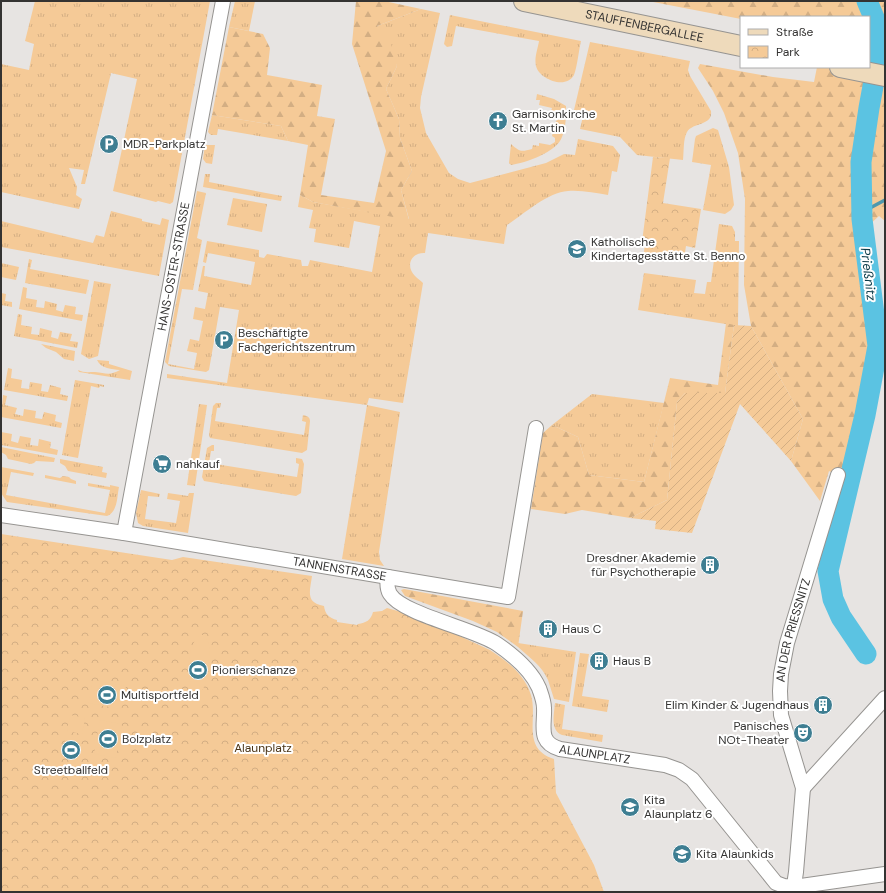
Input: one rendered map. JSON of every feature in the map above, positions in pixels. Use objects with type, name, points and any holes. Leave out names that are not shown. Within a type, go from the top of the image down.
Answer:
[{"type":"main road","name":"STAUFFENBERGALLEE","points":[[524,1],[740,46]]},
{"type":"main road","points":[[845,68],[885,76]]},
{"type":"street","name":"HANS-OSTER-STRASSE","points":[[124,533],[223,1]]},
{"type":"street","name":"TANNENSTRASSE","points":[[1,515],[124,533],[508,597],[536,428]]},
{"type":"street","name":"AN DER PRIESSNITZ","points":[[803,788],[781,715],[781,674],[787,643],[838,476]]},
{"type":"street","name":"ALAUNPLATZ","points":[[388,577],[387,584],[390,594],[396,601],[416,611],[496,643],[518,660],[528,671],[538,687],[544,709],[543,732],[549,743],[560,749],[665,765],[679,770],[692,779],[776,883],[793,889]]},
{"type":"street","points":[[885,698],[803,788],[793,889],[885,874]]},
{"type":"green space","points":[[35,1],[210,1],[173,202],[170,204],[158,201],[156,202],[113,191],[137,79],[111,73],[85,184],[81,184],[84,170],[69,168],[77,187],[76,195],[82,199],[79,209],[1,192],[1,64],[29,70],[34,44],[25,41]]},
{"type":"green space","points":[[235,1],[255,1],[249,31],[229,27]]},
{"type":"green space","points":[[356,1],[384,1],[421,9],[377,26],[391,44],[397,66],[386,89],[399,119],[400,138],[412,171],[401,190],[409,220],[313,202],[300,195],[308,145],[288,141],[281,126],[212,115],[229,27],[263,34],[270,48],[267,75],[322,85],[317,116],[335,119],[321,195],[374,203],[386,151],[352,44]]},
{"type":"green space","points":[[648,1],[885,1],[885,221],[879,216],[868,226],[884,351],[854,482],[829,471],[820,501],[791,461],[803,419],[751,326],[744,285],[745,199],[738,153],[724,113],[713,91],[698,68],[700,64],[773,77],[814,82],[817,68],[870,68],[870,16],[740,16],[740,19]]},
{"type":"green space","points":[[421,9],[440,13],[421,97],[420,108],[426,133],[449,173],[458,179],[470,183],[546,163],[564,154],[575,155],[578,139],[613,146],[620,155],[617,172],[612,171],[608,195],[568,191],[552,195],[536,204],[507,225],[504,244],[428,233],[425,253],[418,254],[412,258],[410,264],[410,268],[413,273],[423,283],[403,403],[369,398],[367,405],[167,378],[167,374],[227,383],[239,310],[220,307],[209,370],[206,372],[169,366],[165,362],[197,191],[206,193],[197,238],[202,240],[193,290],[182,289],[168,364],[194,369],[197,353],[187,351],[190,339],[199,341],[203,321],[193,319],[195,307],[205,309],[208,293],[198,291],[203,266],[205,266],[204,276],[251,285],[255,262],[208,253],[206,263],[203,262],[207,241],[259,250],[259,257],[264,258],[267,254],[301,260],[302,266],[308,266],[310,260],[372,272],[380,226],[354,221],[349,248],[314,242],[316,229],[309,228],[313,210],[298,207],[300,195],[313,202],[409,219],[401,190],[412,171],[400,138],[399,119],[386,89],[397,66],[377,26]]},
{"type":"green space","points":[[450,15],[581,41],[574,75],[565,82],[559,82],[547,79],[542,75],[536,66],[539,41],[456,26],[452,46],[447,47],[444,44]]},
{"type":"green space","points":[[590,42],[690,61],[688,70],[690,76],[711,111],[711,116],[706,122],[690,129],[687,132],[684,142],[683,160],[637,155],[620,137],[580,129],[584,112],[574,110]]},
{"type":"green space","points":[[537,94],[554,99],[566,106],[566,122],[562,137],[554,147],[540,156],[511,165],[509,163],[511,144],[523,151],[532,149],[533,145],[539,146],[539,143],[550,145],[555,142],[555,138],[552,136],[553,132],[556,132],[557,127],[554,127],[556,121],[559,119],[559,114],[558,112],[551,111],[552,108],[539,105],[540,100],[536,100]]},
{"type":"green space","points":[[212,115],[281,126],[288,141],[218,129],[217,135],[211,135],[208,132]]},
{"type":"green space","points":[[713,128],[718,130],[729,167],[734,205],[731,210],[725,214],[703,210],[711,165],[692,162],[696,136]]},
{"type":"green space","points":[[205,145],[215,145],[212,164],[206,163],[203,159]]},
{"type":"green space","points":[[653,157],[670,158],[663,203],[701,209],[695,248],[686,246],[684,259],[647,254],[644,252],[645,243],[642,242]]},
{"type":"green space","points":[[205,174],[210,174],[209,182],[282,196],[281,201],[203,187]]},
{"type":"green space","points":[[233,198],[267,204],[262,232],[227,225]]},
{"type":"green space","points":[[111,211],[160,225],[162,218],[169,220],[159,276],[1,247],[1,221],[93,243],[96,235],[104,237]]},
{"type":"green space","points":[[719,224],[732,226],[735,232],[735,241],[739,241],[738,326],[638,310],[644,273],[696,280],[694,293],[705,294],[707,282],[711,282]]},
{"type":"green space","points":[[29,259],[32,260],[30,269],[89,280],[86,294],[25,283]]},
{"type":"green space","points":[[1,263],[19,267],[16,280],[1,277]]},
{"type":"green space","points":[[94,281],[111,284],[98,356],[89,359],[81,354]]},
{"type":"green space","points":[[23,287],[27,288],[26,298],[37,300],[36,307],[44,308],[45,301],[57,304],[56,310],[63,312],[65,305],[76,307],[75,314],[83,315],[82,321],[19,309]]},
{"type":"green space","points":[[1,293],[6,294],[5,301],[12,302],[12,307],[1,305]]},
{"type":"green space","points":[[18,314],[22,315],[21,325],[32,327],[31,334],[39,335],[40,328],[52,331],[51,337],[58,339],[60,332],[72,334],[70,341],[78,342],[77,348],[14,336]]},
{"type":"green space","points":[[726,323],[734,325],[725,393],[685,393],[677,402],[667,500],[630,518],[582,510],[565,514],[531,509],[543,433],[552,425],[578,437],[589,475],[644,482],[670,378],[718,385]]},
{"type":"green space","points":[[734,325],[751,326],[803,419],[791,461],[740,404],[692,533],[655,529],[656,521],[630,518],[667,500],[677,402],[685,393],[725,393]]},
{"type":"green space","points":[[41,344],[75,351],[74,361],[64,359],[56,352]]},
{"type":"green space","points":[[97,360],[109,361],[109,364],[132,371],[130,380],[79,372],[78,370],[84,372],[110,374],[120,370],[104,367]]},
{"type":"green space","points":[[8,368],[12,369],[11,378],[22,380],[21,388],[29,389],[30,382],[42,384],[41,391],[48,392],[50,385],[61,388],[60,394],[68,396],[67,401],[4,390]]},
{"type":"green space","points":[[75,380],[104,385],[104,387],[100,386],[99,388],[91,386],[78,458],[62,455]]},
{"type":"green space","points":[[592,394],[664,403],[644,482],[589,475],[578,437],[552,425]]},
{"type":"green space","points":[[3,395],[7,396],[5,405],[17,408],[15,414],[23,416],[24,409],[36,411],[35,418],[42,419],[44,412],[56,415],[55,421],[62,423],[61,428],[1,417]]},
{"type":"green space","points":[[216,403],[221,403],[220,408],[217,408],[215,421],[304,435],[306,422],[302,421],[303,415],[307,416],[310,421],[307,450],[302,453],[210,438],[209,435],[213,406]]},
{"type":"green space","points":[[199,404],[207,405],[195,486],[187,485]]},
{"type":"green space","points":[[367,405],[400,412],[379,552],[380,560],[384,566],[342,559]]},
{"type":"green space","points":[[1,432],[12,434],[11,441],[18,443],[20,436],[31,438],[30,445],[38,446],[39,439],[51,442],[50,448],[58,450],[57,455],[1,445]]},
{"type":"green space","points":[[214,445],[214,451],[211,451],[209,463],[297,477],[299,464],[296,463],[296,458],[302,459],[304,464],[301,493],[296,496],[204,481],[202,477],[207,448]]},
{"type":"green space","points":[[1,447],[55,458],[54,462],[36,461],[31,464],[8,459],[6,455],[1,452]]},
{"type":"green space","points":[[60,459],[103,467],[102,472],[107,473],[106,478],[68,471],[65,466],[60,463]]},
{"type":"green space","points":[[1,467],[34,473],[33,476],[11,472],[6,495],[105,513],[110,490],[88,486],[88,483],[110,487],[110,485],[119,487],[115,507],[111,514],[107,516],[7,502],[1,493]]},
{"type":"green space","points":[[45,475],[60,478],[63,476],[69,477],[76,481],[76,484],[45,478]]},
{"type":"green space","points":[[141,490],[160,494],[159,497],[148,496],[145,519],[176,523],[180,501],[167,499],[168,493],[188,496],[189,493],[194,493],[188,533],[143,526],[138,523],[136,513]]},
{"type":"green space","name":"Alaunplatz","points":[[1,534],[172,560],[183,557],[312,576],[310,591],[311,599],[314,602],[324,606],[328,615],[337,620],[337,622],[357,625],[368,621],[373,612],[382,611],[387,608],[427,621],[490,650],[515,669],[528,688],[533,704],[534,740],[537,748],[544,754],[554,759],[556,793],[594,865],[604,892],[1,892]]},
{"type":"green space","points":[[404,589],[523,611],[518,647],[497,632],[473,621],[405,596],[401,590]]},
{"type":"green space","name":"Pionierschanze","points":[[199,635],[205,635],[209,644],[209,662],[207,677],[203,689],[199,693],[195,693],[189,684],[188,669],[190,653],[194,641]]},
{"type":"green space","points":[[518,643],[576,652],[569,702],[554,699],[548,680],[542,670],[518,647]]},
{"type":"green space","points":[[580,653],[589,654],[582,696],[609,700],[607,712],[572,706]]},
{"type":"green space","name":"Multisportfeld","points":[[93,680],[126,686],[121,709],[88,703]]},
{"type":"green space","points":[[555,703],[565,705],[562,729],[603,735],[602,742],[558,733],[554,726]]},
{"type":"green space","points":[[70,715],[85,718],[82,734],[67,731]]},
{"type":"green space","name":"Bolzplatz","points":[[100,720],[122,724],[116,758],[94,754]]},
{"type":"green space","name":"Streetballfeld","points":[[65,740],[80,743],[77,761],[61,757]]},
{"type":"waterway","name":"Prießnitz","points":[[866,654],[841,617],[833,599],[828,571],[865,415],[878,346],[862,219],[861,162],[879,54],[875,20],[867,1]]},
{"type":"waterway","points":[[862,219],[870,208],[885,200]]},
{"type":"place","name":"Garnisonkirche St. Martin","points":[[498,121]]},
{"type":"place","name":"MDR-Parkplatz","points":[[109,144]]},
{"type":"place","name":"Katholische Kindertagesstätte St. Benno","points":[[577,249]]},
{"type":"place","name":"Beschäftigte Fachgerichtszentrum","points":[[224,340]]},
{"type":"place","name":"nahkauf","points":[[162,464]]},
{"type":"place","name":"Dresdner Akademie für Psychotherapie","points":[[710,565]]},
{"type":"place","name":"Haus C","points":[[548,629]]},
{"type":"place","name":"Haus B","points":[[599,661]]},
{"type":"place","name":"Pionierschanze","points":[[198,670]]},
{"type":"place","name":"Multisportfeld","points":[[107,695]]},
{"type":"place","name":"Elim Kinder & Jugendhaus","points":[[823,705]]},
{"type":"place","name":"Panisches NOt-Theater","points":[[803,733]]},
{"type":"place","name":"Bolzplatz","points":[[108,739]]},
{"type":"place","name":"Streetballfeld","points":[[71,750]]},
{"type":"place","name":"Kita Alaunplatz 6","points":[[630,807]]},
{"type":"place","name":"Kita Alaunkids","points":[[682,854]]}]
